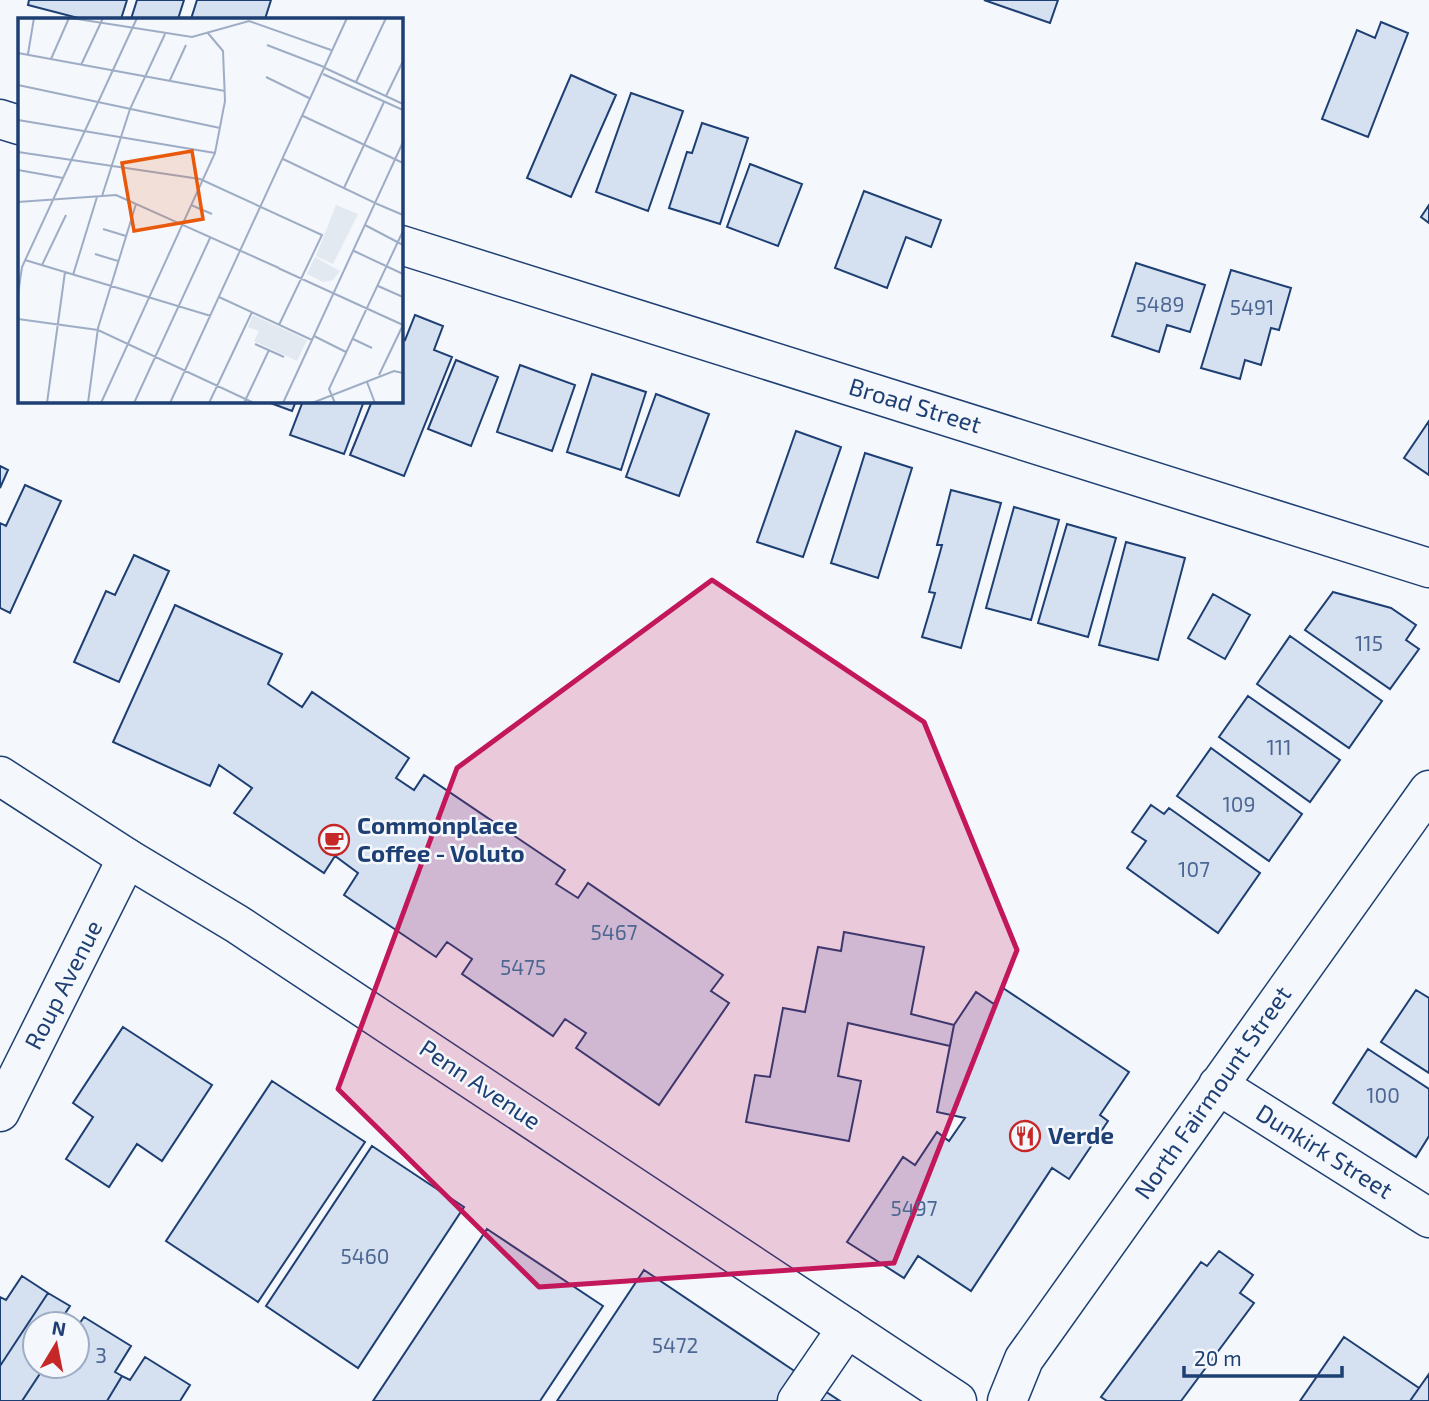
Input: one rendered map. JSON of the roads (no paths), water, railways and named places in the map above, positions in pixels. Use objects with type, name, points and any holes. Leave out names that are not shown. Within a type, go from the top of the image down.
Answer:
[{"type":"street","points":[[0,119],[18,125]]},
{"type":"street","name":"Broad Street","points":[[402,245],[1429,568]]},
{"type":"street","name":"Penn Avenue","points":[[0,776],[127,858],[237,924],[957,1401]]},
{"type":"street","name":"North Fairmount Street","points":[[1007,1401],[1024,1359],[1429,790]]},
{"type":"street","name":"Roup Avenue","points":[[0,1112],[127,858]]},
{"type":"street","name":"Dunkirk Street","points":[[1218,1085],[1429,1218]]},
{"type":"street","points":[[797,1401],[847,1328]]},
{"type":"place","name":"Commonplace Coffee - Voluto","points":[[334,840]]},
{"type":"place","name":"Verde","points":[[1025,1136]]}]
